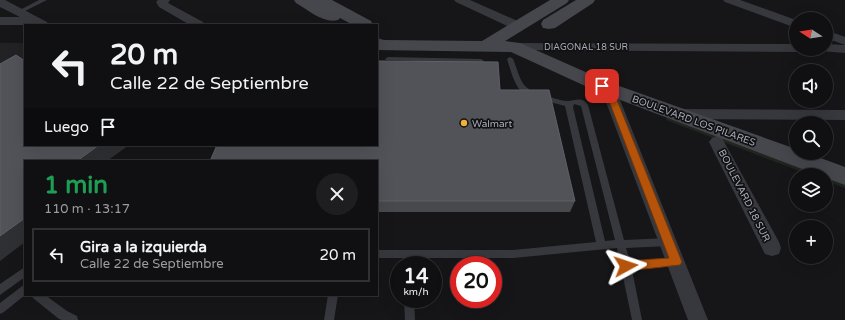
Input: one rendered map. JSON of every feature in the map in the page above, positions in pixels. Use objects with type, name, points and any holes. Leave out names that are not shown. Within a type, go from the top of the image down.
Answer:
[{"type":"street","points":[[164,0],[162,2],[163,5],[197,24]]},
{"type":"street","points":[[302,0],[343,24]]},
{"type":"street","points":[[320,0],[363,24]]},
{"type":"street","points":[[460,0],[518,26]]},
{"type":"street","points":[[380,45],[400,52],[484,54],[518,26],[561,0]]},
{"type":"street","points":[[512,53],[587,0]]},
{"type":"street","points":[[729,0],[789,21]]},
{"type":"street","points":[[749,0],[789,14]]},
{"type":"street","points":[[0,2],[40,23]]},
{"type":"street","points":[[0,21],[40,23]]},
{"type":"street","points":[[833,30],[845,34]]},
{"type":"street","points":[[833,37],[845,41]]},
{"type":"street","name":"DIAGONAL 18 SUR","points":[[512,53],[789,48]]},
{"type":"street","points":[[833,48],[845,48]]},
{"type":"street","name":"BOULEVARD LOS PILARES","points":[[484,54],[512,53],[717,142],[789,170]]},
{"type":"street","points":[[607,93],[698,320]]},
{"type":"street","name":"BOULEVARD LOS PILARES","points":[[607,93],[676,114],[845,176]]},
{"type":"street","points":[[676,114],[845,115]]},
{"type":"street","name":"BOULEVARD 18 SUR","points":[[717,142],[772,248]]},
{"type":"street","points":[[833,187],[845,191]]},
{"type":"lane","points":[[19,12],[44,0]]},
{"type":"lane","points":[[512,53],[522,88],[526,92],[569,104],[576,102],[584,105],[626,266],[638,320]]},
{"type":"lane","points":[[569,104],[601,246]]},
{"type":"lane","points":[[378,254],[512,254],[620,244],[668,242]]},
{"type":"lane","points":[[626,266],[676,262]]},
{"type":"lane","points":[[0,290],[24,272]]},
{"type":"lane","points":[[0,309],[24,290]]},
{"type":"lane","points":[[38,296],[63,315],[73,320]]},
{"type":"lane","points":[[329,320],[333,296]]},
{"type":"lane","points":[[409,308],[410,320]]},
{"type":"shaded area","points":[[0,43],[24,43],[24,59],[0,71]]},
{"type":"shaded area","points":[[670,110],[789,155],[789,160],[803,160],[824,168],[792,168],[666,120]]},
{"type":"shaded area","points":[[833,171],[845,176],[845,188],[833,184]]},
{"type":"building","points":[[16,55],[24,60],[24,146],[98,146],[78,160],[24,160],[24,219],[0,236],[0,64]]},
{"type":"building","name":"Walmart","points":[[378,61],[498,62],[500,90],[549,90],[575,201],[378,201],[378,160],[210,160],[217,146],[378,146]]},
{"type":"place","name":"Walmart","points":[[464,123]]},
{"type":"route","points":[[602,86],[613,100],[676,262],[626,266]]}]
